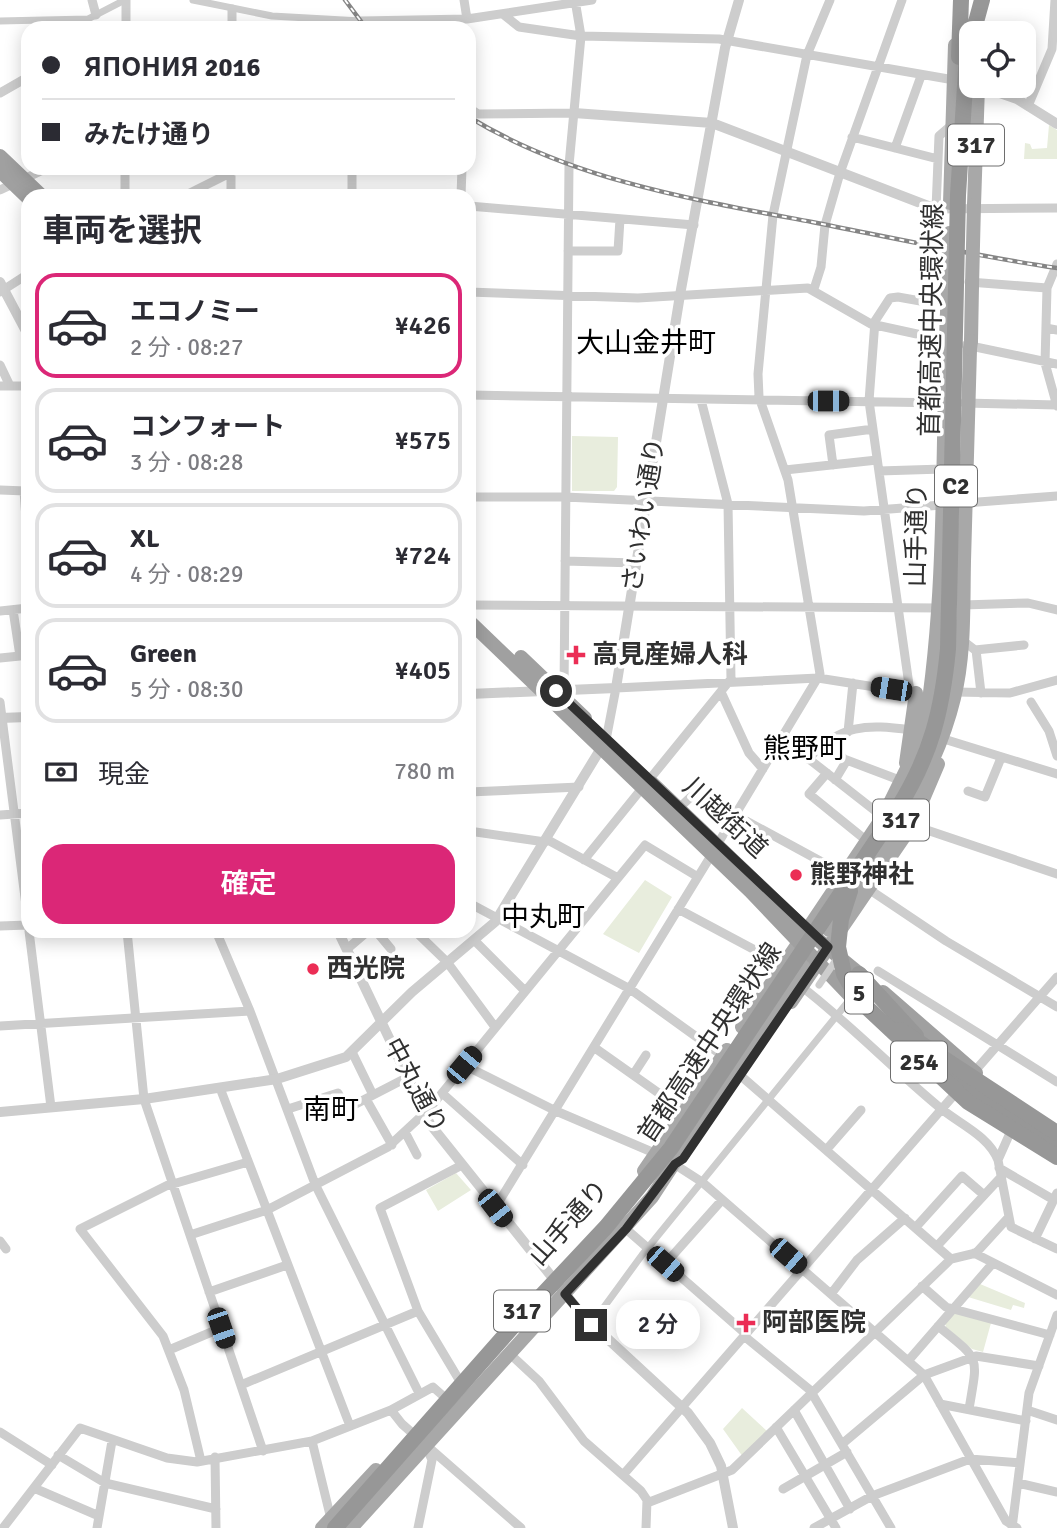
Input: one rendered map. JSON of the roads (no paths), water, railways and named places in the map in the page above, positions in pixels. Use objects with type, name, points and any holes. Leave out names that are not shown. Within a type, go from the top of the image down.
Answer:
[{"type":"highway","points":[[956,202],[959,0]]},
{"type":"highway","points":[[976,21],[982,0]]},
{"type":"highway","name":"首都高速中央環状線","points":[[349,1528],[609,1229],[672,1149],[921,772],[939,716],[948,649],[956,202],[967,55],[982,0]]},
{"type":"highway","name":"首都高速中央環状線","points":[[956,202],[966,98]]},
{"type":"highway","points":[[0,156],[12,184]]},
{"type":"highway","points":[[0,171],[12,184]]},
{"type":"highway","name":"川越街道","points":[[476,614],[712,853],[803,935],[820,960],[864,1012],[954,1095],[1010,1133],[1057,1159]]},
{"type":"highway","name":"川越街道","points":[[476,627],[554,691]]},
{"type":"highway","name":"首都高速中央環状線","points":[[329,1525],[588,1246],[671,1148],[921,772]]},
{"type":"highway","name":"5","points":[[921,772],[847,907],[842,936],[847,967],[862,998],[895,1027],[1057,1133]]},
{"type":"highway","name":"5","points":[[921,772],[844,906],[838,936],[844,974],[866,1009],[953,1090],[986,1115],[1057,1159]]},
{"type":"highway","name":"川越街道","points":[[646,784],[679,808],[712,853]]},
{"type":"highway","name":"川越街道","points":[[803,935],[828,947],[974,1072],[1057,1127]]},
{"type":"highway","points":[[859,974],[905,1026],[977,1092],[1057,1142]]},
{"type":"highway","points":[[907,1052],[933,1061],[975,1098],[1057,1150]]},
{"type":"highway","points":[[406,1427],[430,1424],[588,1246]]},
{"type":"main road","name":"山手通り","points":[[829,930],[884,850],[910,805],[931,761],[955,695],[962,640],[968,404],[974,346],[972,286],[956,202],[953,124],[959,0]]},
{"type":"main road","points":[[980,21],[982,0]]},
{"type":"main road","name":"山手通り","points":[[821,916],[887,818],[914,770],[919,694],[940,608],[948,287],[956,202],[977,98]]},
{"type":"main road","name":"317","points":[[675,1164],[683,1159],[870,890],[912,825],[947,740],[955,695]]},
{"type":"main road","name":"317","points":[[658,1154],[793,962],[803,935],[883,817],[903,779],[918,730]]},
{"type":"main road","name":"山手通り","points":[[349,1528],[626,1229],[675,1164],[793,962]]},
{"type":"main road","name":"317","points":[[658,1154],[684,1111],[793,962]]},
{"type":"main road","name":"山手通り","points":[[329,1525],[375,1471],[406,1427],[442,1395],[554,1277],[631,1190],[658,1154]]},
{"type":"main road","points":[[375,1471],[374,1482],[379,1486],[391,1483]]},
{"type":"main road","points":[[353,1495],[368,1489],[373,1494],[368,1508]]},
{"type":"street","points":[[92,0],[96,15]]},
{"type":"street","points":[[0,21],[76,20],[96,15],[125,0],[126,21]]},
{"type":"street","points":[[192,0],[272,16],[360,21]]},
{"type":"street","points":[[464,0],[464,21]]},
{"type":"street","points":[[470,21],[504,15],[532,5],[592,0]]},
{"type":"street","name":"さいわい通り","points":[[616,688],[680,295],[727,40],[739,0]]},
{"type":"street","points":[[495,1208],[595,1048],[818,678],[793,506],[785,470],[761,401],[758,374],[772,219],[807,55],[830,0]]},
{"type":"street","points":[[814,289],[821,267],[825,225],[839,173],[902,0]]},
{"type":"street","points":[[1028,106],[1052,49],[1055,0]]},
{"type":"street","points":[[554,691],[565,606],[568,215],[581,36],[575,1]]},
{"type":"street","points":[[232,21],[233,9]]},
{"type":"street","points":[[504,15],[519,27],[581,36],[727,40],[959,81]]},
{"type":"street","points":[[895,148],[921,76]]},
{"type":"street","points":[[0,93],[21,81]]},
{"type":"street","points":[[1008,98],[1028,106],[1057,124]]},
{"type":"street","points":[[476,113],[574,113],[712,123],[839,173],[956,202],[1057,208]]},
{"type":"street","points":[[953,124],[939,136],[938,159],[956,202]]},
{"type":"street","points":[[852,137],[938,159]]},
{"type":"street","points":[[12,184],[32,175]]},
{"type":"street","points":[[197,189],[224,175]]},
{"type":"street","points":[[476,207],[694,225]]},
{"type":"street","points":[[568,251],[618,251],[620,219]]},
{"type":"street","points":[[476,395],[1057,405],[1045,363],[1047,288],[1057,264]]},
{"type":"street","points":[[21,277],[1,287],[21,323]]},
{"type":"street","points":[[919,694],[898,610],[869,401],[874,324],[890,299],[898,297],[926,302],[950,282],[1047,288]]},
{"type":"street","points":[[476,292],[636,298],[767,288],[814,289],[874,324],[1057,364]]},
{"type":"street","points":[[1046,328],[1057,330]]},
{"type":"street","points":[[0,365],[5,386]]},
{"type":"street","points":[[584,860],[729,682],[728,504],[702,400]]},
{"type":"street","points":[[833,465],[830,435],[873,429]]},
{"type":"street","points":[[785,470],[877,460]]},
{"type":"street","points":[[879,471],[943,469]]},
{"type":"street","points":[[0,490],[21,491]]},
{"type":"street","points":[[965,503],[1057,495]]},
{"type":"street","points":[[476,497],[565,497],[884,509],[942,505]]},
{"type":"street","points":[[565,561],[636,563]]},
{"type":"street","points":[[963,605],[1028,603],[1057,610]]},
{"type":"street","points":[[476,607],[940,608]]},
{"type":"street","points":[[0,611],[21,609]]},
{"type":"street","points":[[0,658],[20,656],[13,610]]},
{"type":"street","points":[[962,640],[976,650],[1024,645]]},
{"type":"street","points":[[976,650],[981,693]]},
{"type":"street","points":[[476,695],[818,678],[919,694],[955,695],[1010,693],[1057,680]]},
{"type":"street","points":[[849,732],[853,683]]},
{"type":"street","points":[[0,1112],[144,1099],[220,1088],[276,1079],[342,1059],[408,995],[497,919],[604,744],[616,688]]},
{"type":"street","points":[[720,692],[749,753],[763,769]]},
{"type":"street","points":[[0,702],[21,868]]},
{"type":"street","points":[[1031,702],[1049,730],[1057,756]]},
{"type":"street","points":[[1,718],[21,717]]},
{"type":"street","points":[[808,759],[827,740],[869,725],[918,730]]},
{"type":"street","points":[[782,738],[883,817]]},
{"type":"street","points":[[827,740],[847,760],[903,779]]},
{"type":"street","points":[[947,740],[1057,775]]},
{"type":"street","points":[[968,791],[985,797],[1001,758]]},
{"type":"street","points":[[835,780],[847,760]]},
{"type":"street","points":[[827,773],[810,794],[867,841]]},
{"type":"street","points":[[476,792],[579,787]]},
{"type":"street","points":[[679,808],[695,793],[844,874]]},
{"type":"street","points":[[0,815],[21,814]]},
{"type":"street","points":[[912,825],[1057,874]]},
{"type":"street","points":[[476,832],[545,841],[618,877]]},
{"type":"street","points":[[190,1235],[267,1210],[391,1145],[425,1114],[645,845],[698,877]]},
{"type":"street","points":[[870,890],[946,941],[1057,1007]]},
{"type":"street","points":[[476,907],[630,989],[723,1056]]},
{"type":"street","points":[[678,909],[793,962]]},
{"type":"street","points":[[0,926],[21,924]]},
{"type":"street","points":[[30,938],[51,1107]]},
{"type":"street","points":[[128,938],[144,1099],[263,1451]]},
{"type":"street","points":[[219,938],[250,1011],[315,1184],[419,1393]]},
{"type":"street","name":"中丸通り","points":[[342,938],[425,1114],[462,1165],[589,1322],[683,1406],[710,1443],[724,1474],[733,1528]]},
{"type":"street","points":[[347,949],[360,938]]},
{"type":"street","points":[[382,938],[391,949]]},
{"type":"street","points":[[422,938],[447,962],[493,1030]]},
{"type":"street","points":[[474,940],[524,990]]},
{"type":"street","points":[[819,985],[845,948]]},
{"type":"street","points":[[878,971],[1057,1082]]},
{"type":"street","points":[[974,1072],[1057,976]]},
{"type":"street","points":[[802,987],[995,1152],[1000,1168],[1007,1219],[1011,1227],[1057,1249]]},
{"type":"street","points":[[596,1318],[647,1249],[847,1003]]},
{"type":"street","points":[[0,1026],[250,1011]]},
{"type":"street","points":[[595,1048],[684,1111]]},
{"type":"street","points":[[352,1052],[391,1145]]},
{"type":"street","points":[[633,1075],[646,1055]]},
{"type":"street","points":[[464,1065],[556,1111],[658,1154],[702,1182],[924,1375],[970,1459],[1013,1528]]},
{"type":"street","points":[[741,1076],[951,1259]]},
{"type":"street","points":[[288,1110],[338,1093],[346,1109],[408,1077]]},
{"type":"street","points":[[220,1088],[350,1426]]},
{"type":"street","points":[[442,1093],[523,1165]]},
{"type":"street","points":[[623,1475],[954,1095]]},
{"type":"street","points":[[827,1149],[861,1110]]},
{"type":"street","points":[[405,1132],[418,1155]]},
{"type":"street","points":[[937,1246],[984,1195],[1000,1168],[1010,1133]]},
{"type":"street","points":[[201,1461],[186,1397],[169,1350],[156,1327],[80,1229],[173,1183],[248,1162]]},
{"type":"street","points":[[458,1378],[418,1311],[380,1208],[462,1165]]},
{"type":"street","points":[[1000,1168],[1056,1196],[1035,1239]]},
{"type":"street","points":[[916,1227],[962,1176],[984,1195]]},
{"type":"street","points":[[665,1264],[722,1200]]},
{"type":"street","points":[[831,1294],[857,1260],[905,1218]]},
{"type":"street","points":[[647,1503],[724,1474],[951,1259],[974,1253],[1007,1219]]},
{"type":"street","points":[[554,1277],[573,1273],[612,1231],[626,1229],[812,1392],[891,1528]]},
{"type":"street","points":[[974,1253],[1057,1295]]},
{"type":"street","points":[[908,1361],[993,1263]]},
{"type":"street","points":[[209,1292],[287,1265]]},
{"type":"street","points":[[922,1286],[946,1307],[1050,1335]]},
{"type":"street","points":[[241,1385],[418,1311]]},
{"type":"street","points":[[1013,1528],[1027,1410],[1057,1315]]},
{"type":"street","points":[[938,1326],[975,1357],[969,1409]]},
{"type":"street","points":[[169,1350],[221,1328]]},
{"type":"street","points":[[511,1355],[539,1381],[584,1441],[641,1491],[647,1503],[644,1526]]},
{"type":"street","points":[[783,1489],[825,1465],[924,1375],[975,1357],[1039,1366]]},
{"type":"street","points":[[3,1528],[80,1428],[112,1441],[181,1462],[201,1461],[312,1441],[391,1410],[433,1387],[442,1395]]},
{"type":"street","points":[[940,1404],[1026,1421]]},
{"type":"street","points":[[391,1410],[406,1427],[521,1528]]},
{"type":"street","points":[[794,1410],[850,1509]]},
{"type":"street","points":[[1027,1410],[1057,1420]]},
{"type":"street","points":[[776,1427],[833,1524]]},
{"type":"street","points":[[0,1432],[52,1465]]},
{"type":"street","points":[[97,1528],[112,1441]]},
{"type":"street","points":[[312,1441],[329,1525]]},
{"type":"street","points":[[418,1528],[432,1457],[427,1445]]},
{"type":"street","points":[[58,1455],[105,1483],[216,1509]]},
{"type":"street","points":[[215,1457],[216,1528]]},
{"type":"street","points":[[814,1528],[833,1524],[850,1509],[872,1496],[970,1459],[1020,1463]]},
{"type":"street","points":[[1018,1483],[1057,1492]]},
{"type":"street","points":[[34,1488],[99,1516]]},
{"type":"railway","points":[[345,0],[361,21]]},
{"type":"railway","points":[[476,121],[550,157],[635,185],[724,205],[1057,268]]},
{"type":"place","name":"高見産婦人科","points":[[576,655]]},
{"type":"place","name":"熊野神社","points":[[796,875]]},
{"type":"place","name":"西光院","points":[[313,969]]},
{"type":"place","name":"阿部医院","points":[[746,1323]]},
{"type":"district","name":"大山金井町","points":[[646,343]]},
{"type":"district","name":"熊野町","points":[[805,749]]},
{"type":"district","name":"中丸町","points":[[543,917]]},
{"type":"district","name":"南町","points":[[331,1110]]}]
